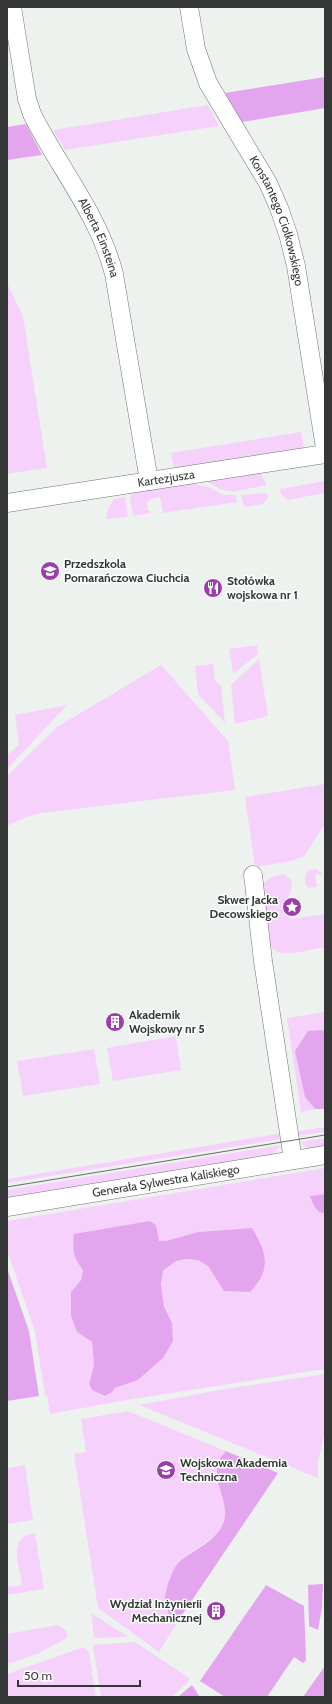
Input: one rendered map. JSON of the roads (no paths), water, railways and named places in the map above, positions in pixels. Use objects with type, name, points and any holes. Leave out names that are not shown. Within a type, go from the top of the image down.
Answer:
[{"type":"street","name":"Alberta Einsteina","points":[[12,7],[27,99],[32,114],[88,209],[110,256],[149,481]]},
{"type":"street","name":"Konstantego Ciołkowskiego","points":[[189,7],[196,49],[208,83],[268,183],[288,234],[296,266],[325,448]]},
{"type":"street","name":"Kartezjusza","points":[[7,503],[325,454]]},
{"type":"street","points":[[253,875],[263,961],[293,1160]]},
{"type":"street","name":"Generała Sylwestra Kaliskiego","points":[[7,1207],[325,1155]]},
{"type":"tram line","points":[[7,1187],[325,1135]]},
{"type":"place","name":"Przedszkola Pomarańczowa Ciuchcia","points":[[50,571]]},
{"type":"place","name":"Stołówka wojskowa nr 1","points":[[213,588]]},
{"type":"place","name":"Skwer Jacka Decowskiego","points":[[292,907]]},
{"type":"place","name":"Akademik Wojskowy nr 5","points":[[115,1022]]},
{"type":"place","name":"Wojskowa Akademia Techniczna","points":[[166,1470]]},
{"type":"place","name":"Wydział Inżynierii Mechanicznej","points":[[216,1611]]}]
